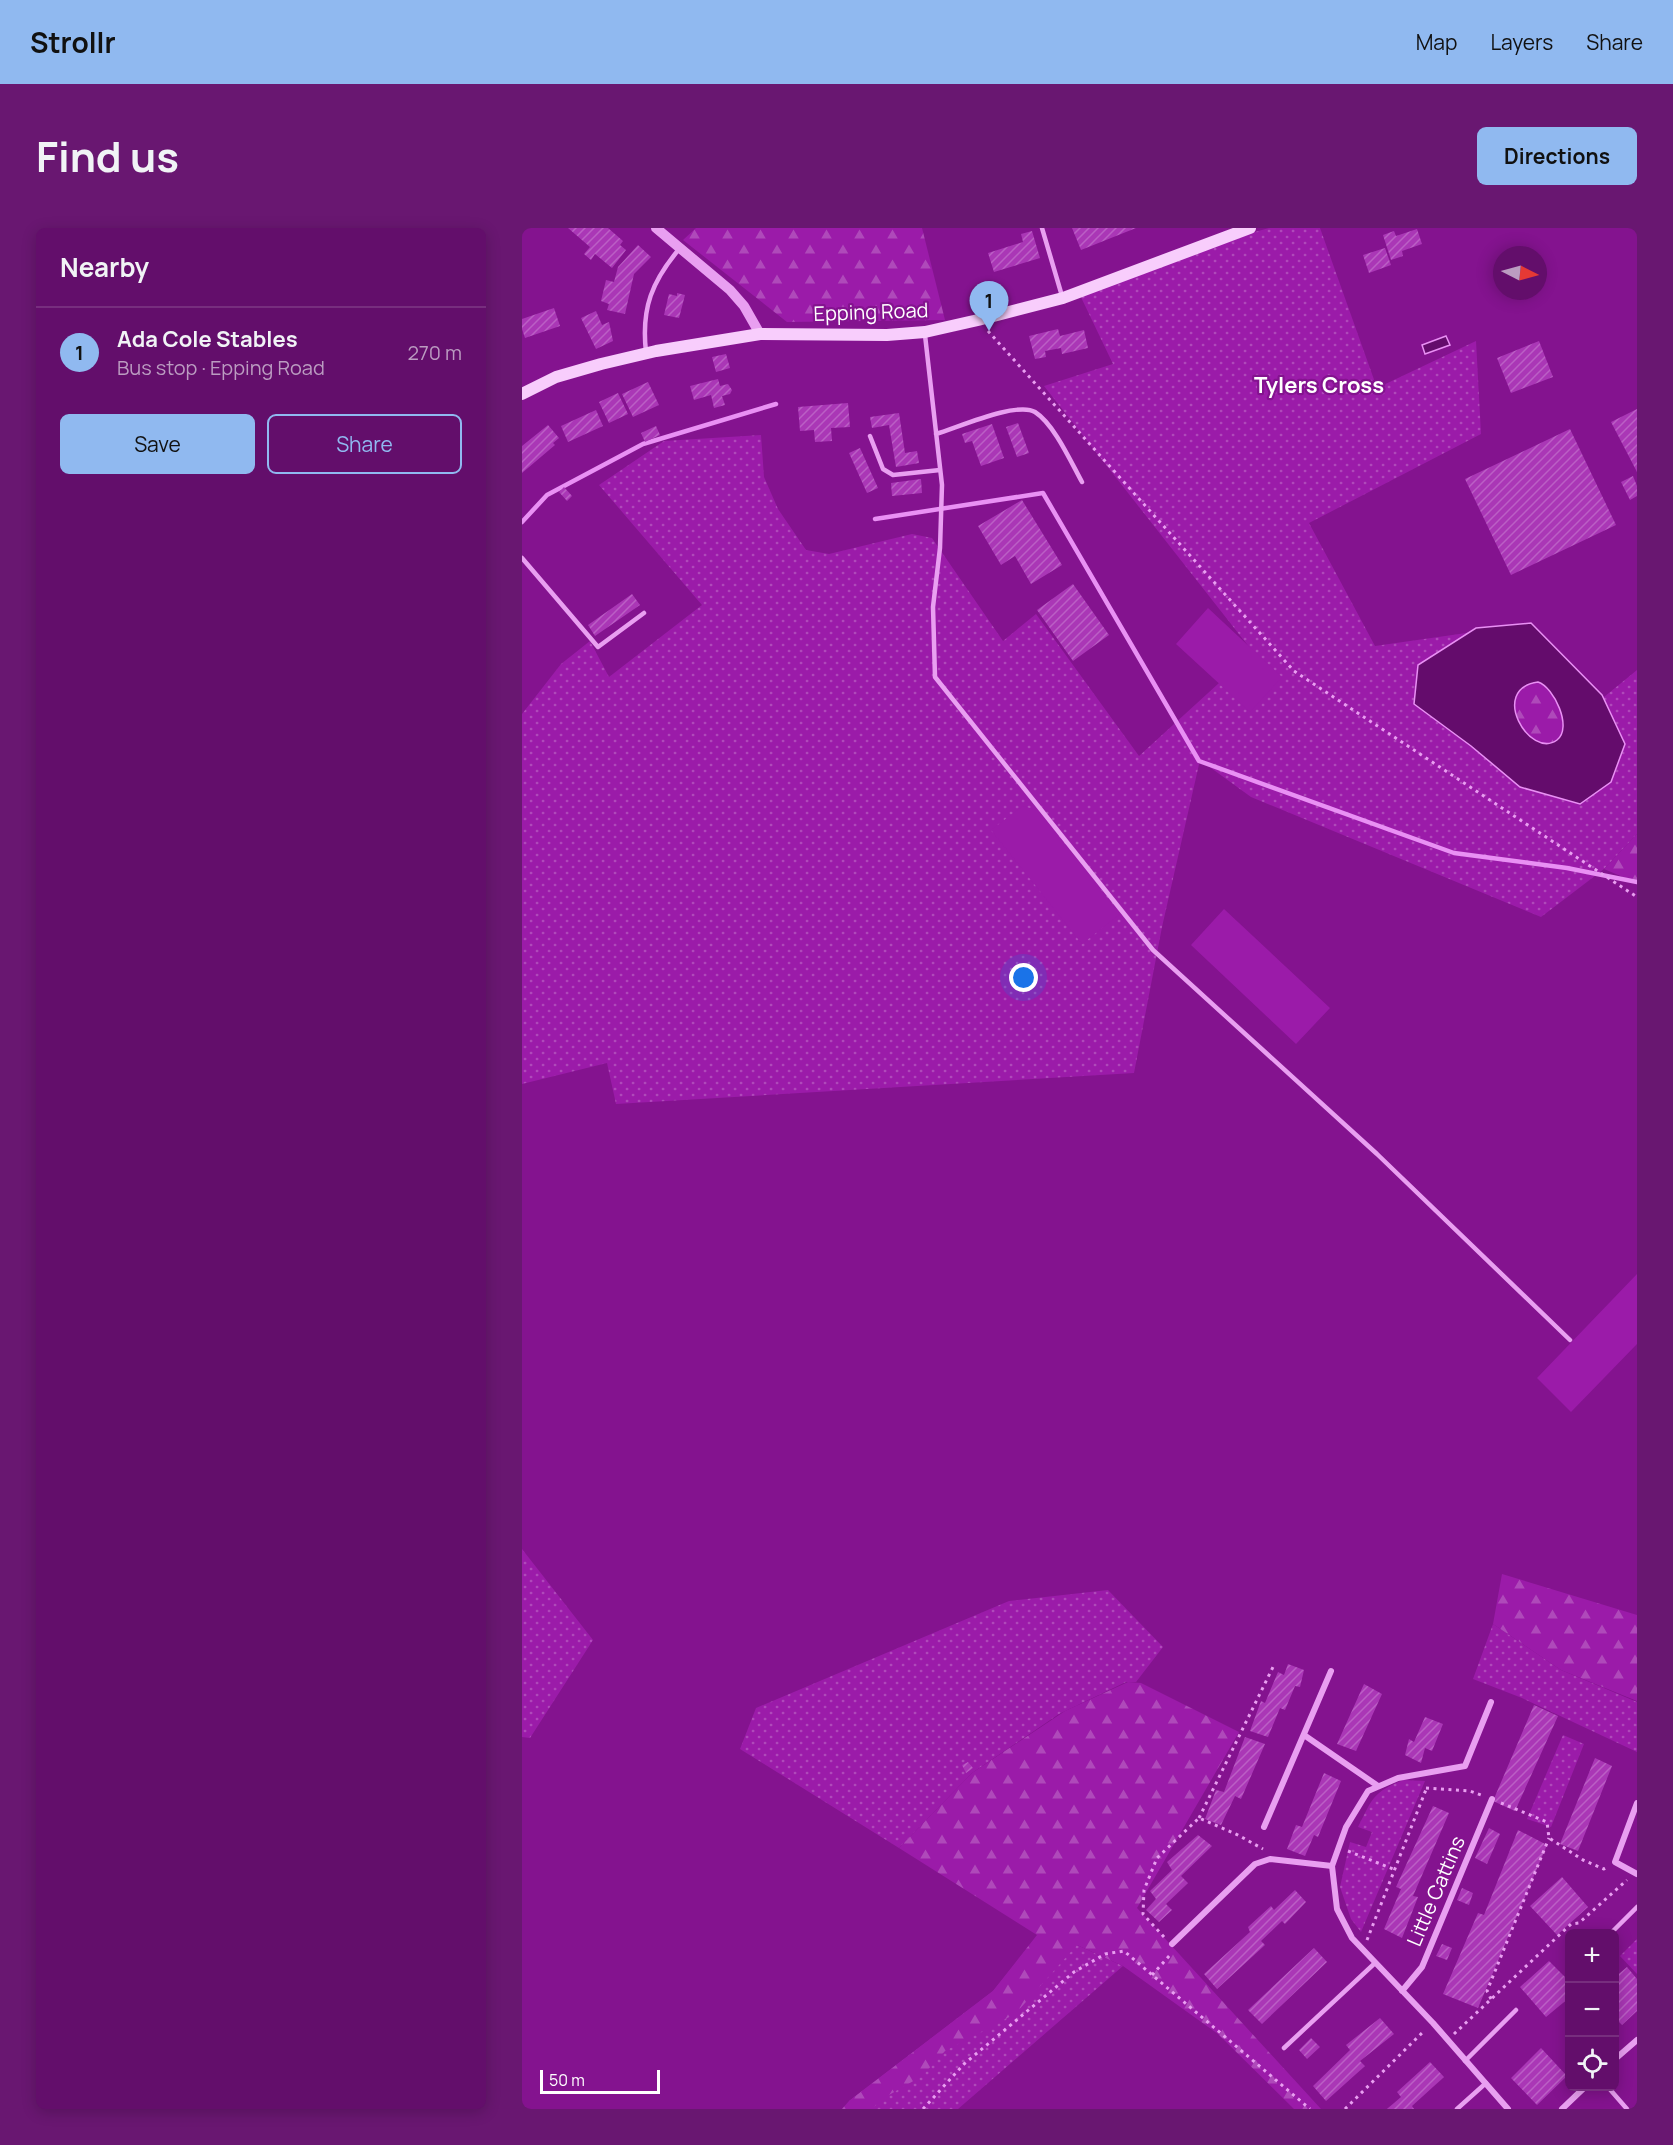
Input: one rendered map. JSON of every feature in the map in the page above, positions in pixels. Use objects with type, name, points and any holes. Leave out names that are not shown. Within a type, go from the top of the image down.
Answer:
[{"type":"main road","name":"Epping Road","points":[[522,394],[556,377],[646,353],[760,334],[886,335],[925,332],[978,320],[1063,298],[1250,228]]},
{"type":"street","points":[[656,228],[730,290],[744,306],[760,334]]},
{"type":"street","points":[[1264,1827],[1331,1671]]},
{"type":"street","points":[[1491,1702],[1465,1766],[1398,1778],[1368,1791],[1346,1827],[1332,1866],[1337,1909],[1352,1938],[1433,2023],[1508,2109]]},
{"type":"street","points":[[1304,1735],[1378,1786]]},
{"type":"street","name":"Little Cattins","points":[[1402,1991],[1422,1967],[1492,1799]]},
{"type":"street","points":[[1636,1873],[1615,1862],[1637,1803]]},
{"type":"street","points":[[1174,1946],[1255,1864],[1270,1859],[1332,1866]]},
{"type":"street","points":[[1619,2056],[1637,2040]]},
{"type":"street","points":[[1562,2109],[1581,2091]]},
{"type":"lane","points":[[1042,228],[1063,298]]},
{"type":"lane","points":[[646,353],[645,314],[650,297],[666,264],[680,248]]},
{"type":"lane","points":[[925,332],[942,485],[940,548],[933,607],[935,677],[1153,950],[1377,1154],[1570,1340]]},
{"type":"lane","points":[[936,434],[1011,410],[1026,409],[1035,412],[1049,425],[1082,482]]},
{"type":"lane","points":[[870,436],[883,469],[887,473],[893,475],[940,470]]},
{"type":"lane","points":[[522,558],[598,647],[644,613]]},
{"type":"lane","points":[[1615,1929],[1637,1907]]},
{"type":"lane","points":[[1284,2048],[1375,1964]]},
{"type":"lane","points":[[1465,2061],[1516,2010]]},
{"type":"lane","points":[[1458,2109],[1486,2083]]},
{"type":"lane","points":[[1612,2091],[1628,2109]]},
{"type":"path","points":[[978,320],[1294,671],[1637,897]]},
{"type":"path","points":[[1154,1926],[1143,1914],[1144,1890],[1157,1858],[1199,1818],[1273,1667]]},
{"type":"path","points":[[1363,1950],[1432,1771]]},
{"type":"path","points":[[1426,1788],[1470,1791],[1547,1822],[1549,1838],[1486,1991],[1491,1999]]},
{"type":"path","points":[[1199,1818],[1238,1835],[1262,1849],[1270,1859]]},
{"type":"path","points":[[1549,1838],[1583,1860],[1604,1869],[1615,1862]]},
{"type":"path","points":[[1337,1847],[1394,1869]]},
{"type":"path","points":[[1448,2040],[1571,1924],[1579,1923],[1636,1873]]},
{"type":"path","points":[[1152,1975],[1174,1946]]},
{"type":"path","points":[[923,2109],[964,2064],[1074,1972],[1106,1954],[1124,1951],[1310,2109]]},
{"type":"path","points":[[1345,2109],[1433,2023]]},
{"type":"green space","points":[[696,228],[922,228],[945,320],[787,322],[683,240]]},
{"type":"green space","points":[[1269,228],[1320,228],[1377,388],[1476,341],[1481,434],[1309,523],[1375,646],[1529,624],[1604,697],[1637,670],[1637,834],[1604,869],[1541,917],[1251,797],[1200,760],[1162,927],[1134,1073],[616,1104],[607,1063],[522,1084],[522,714],[561,664],[590,641],[609,677],[702,605],[599,485],[664,441],[761,435],[764,477],[778,509],[806,550],[829,554],[912,534],[932,538],[1003,641],[1036,614],[1139,756],[1253,652],[1044,386],[1113,364],[1079,293],[1205,246]]},
{"type":"green space","points":[[1208,608],[1282,677],[1250,712],[1176,644]]},
{"type":"green space","points":[[1539,682],[1550,691],[1560,708],[1562,718],[1561,734],[1556,740],[1546,744],[1535,740],[1526,732],[1515,709],[1516,697],[1524,687]]},
{"type":"green space","points":[[1023,806],[1039,811],[1120,914],[1082,944],[991,830]]},
{"type":"green space","points":[[1637,834],[1637,883],[1604,869]]},
{"type":"green space","points":[[1224,909],[1330,1008],[1296,1044],[1191,945]]},
{"type":"green space","points":[[1637,1274],[1637,1344],[1571,1412],[1537,1378]]},
{"type":"green space","points":[[522,1549],[593,1640],[530,1738],[522,1737]]},
{"type":"green space","points":[[1502,1574],[1637,1615],[1637,1701],[1561,1670],[1493,1624]]},
{"type":"green space","points":[[1108,1590],[1163,1647],[1136,1682],[1126,1682],[1059,1714],[972,1773],[899,1848],[740,1749],[756,1708],[1009,1601]]},
{"type":"green space","points":[[1493,1624],[1561,1670],[1637,1702],[1637,1752],[1522,1698],[1473,1679]]},
{"type":"green space","points":[[1128,1682],[1141,1683],[1239,1732],[1137,1908],[1321,2109],[1294,2109],[1218,2034],[1123,1966],[1077,1945],[1015,2014],[945,2051],[922,2076],[882,2099],[872,2109],[842,2109],[849,2101],[993,1991],[1037,1935],[899,1848],[972,1773],[1065,1711]]},
{"type":"green space","points":[[1563,1735],[1584,1744],[1551,1827],[1527,1819]]},
{"type":"green space","points":[[1403,1780],[1425,1781],[1361,1932],[1351,1919],[1340,1887],[1350,1842],[1366,1847],[1372,1832],[1358,1827],[1367,1809],[1379,1793]]},
{"type":"green space","points":[[1038,1935],[1077,1945],[1123,1966],[958,2109],[857,2109],[849,2101],[993,1991]]},
{"type":"green space","points":[[1637,1939],[1637,1974],[1620,1956]]},
{"type":"shaded area","points":[[1446,336],[1450,345],[1425,354],[1422,345]]},
{"type":"shaded area","points":[[1531,623],[1602,695],[1625,744],[1611,782],[1580,804],[1520,787],[1471,746],[1414,704],[1418,665],[1476,628]],"holes":[[[1538,682],[1544,685],[1560,708],[1563,727],[1557,740],[1546,744],[1526,732],[1515,709],[1516,697],[1523,687]]]},
{"type":"building","points":[[568,228],[608,228],[623,241],[620,245],[626,250],[612,268],[595,254],[591,260],[584,254],[590,247]]},
{"type":"building","points":[[1072,228],[1136,228],[1081,250]]},
{"type":"building","points":[[1417,229],[1422,244],[1402,251],[1403,256],[1391,260],[1383,235],[1394,231],[1396,236]]},
{"type":"building","points":[[1032,231],[1040,258],[994,272],[988,253],[1023,242],[1021,234]]},
{"type":"building","points":[[638,245],[651,257],[634,274],[625,314],[607,310],[609,304],[601,301],[606,280],[614,282],[618,267]]},
{"type":"building","points":[[1385,248],[1391,265],[1369,273],[1363,255]]},
{"type":"building","points":[[677,293],[685,295],[679,318],[664,315],[669,294],[677,296]]},
{"type":"building","points":[[554,308],[560,326],[525,338],[522,319]]},
{"type":"building","points":[[596,311],[602,325],[609,322],[613,341],[596,349],[581,318]]},
{"type":"building","points":[[1058,329],[1060,336],[1084,330],[1088,348],[1062,354],[1061,348],[1045,351],[1046,357],[1035,359],[1029,336]]},
{"type":"building","points":[[1539,341],[1553,377],[1511,393],[1497,358]]},
{"type":"building","points":[[726,354],[730,368],[716,372],[712,357]]},
{"type":"building","points":[[718,379],[720,386],[728,384],[732,390],[730,394],[722,396],[725,405],[714,408],[711,395],[694,400],[690,386]]},
{"type":"building","points":[[648,382],[659,405],[633,417],[622,394]]},
{"type":"building","points":[[618,393],[628,414],[609,423],[599,402]]},
{"type":"building","points":[[848,403],[850,427],[831,428],[832,441],[815,442],[814,430],[800,431],[798,407]]},
{"type":"building","points":[[1637,409],[1637,472],[1611,422]]},
{"type":"building","points":[[596,410],[603,426],[568,442],[561,426]]},
{"type":"building","points":[[899,413],[905,453],[917,451],[919,463],[896,467],[889,425],[872,428],[870,417]]},
{"type":"building","points":[[1018,423],[1029,453],[1017,457],[1006,427]]},
{"type":"building","points":[[992,424],[1004,458],[981,466],[972,441],[965,443],[962,434]]},
{"type":"building","points":[[548,425],[559,438],[553,443],[555,445],[522,473],[522,446]]},
{"type":"building","points":[[656,426],[660,435],[645,442],[641,433]]},
{"type":"building","points":[[1570,429],[1616,525],[1511,575],[1465,479]]},
{"type":"building","points":[[860,448],[878,488],[867,493],[849,453]]},
{"type":"building","points":[[1633,476],[1637,486],[1637,496],[1630,500],[1621,482]]},
{"type":"building","points":[[921,479],[922,493],[892,496],[891,483]]},
{"type":"building","points":[[564,487],[572,496],[567,501],[559,492]]},
{"type":"building","points":[[1022,500],[1062,565],[1031,584],[1015,556],[1001,565],[978,526]]},
{"type":"building","points":[[1073,584],[1109,635],[1073,661],[1037,610]]},
{"type":"building","points":[[632,594],[640,605],[595,636],[588,625]]},
{"type":"building","points":[[1288,1664],[1304,1670],[1300,1687],[1295,1686],[1285,1710],[1280,1708],[1268,1737],[1250,1731],[1261,1701],[1265,1703],[1278,1672],[1284,1675]]},
{"type":"building","points":[[1364,1684],[1382,1694],[1356,1751],[1337,1744]]},
{"type":"building","points":[[1534,1705],[1558,1716],[1515,1811],[1493,1801]]},
{"type":"building","points":[[1425,1717],[1443,1724],[1432,1751],[1425,1748],[1421,1763],[1405,1755],[1409,1739],[1414,1742]]},
{"type":"building","points":[[1245,1737],[1265,1744],[1241,1799],[1235,1796],[1221,1825],[1205,1819],[1216,1790],[1224,1792]]},
{"type":"building","points":[[1595,1758],[1612,1766],[1578,1851],[1560,1844]]},
{"type":"building","points":[[968,1762],[973,1768],[966,1773],[962,1765]]},
{"type":"building","points":[[1324,1773],[1341,1781],[1318,1837],[1314,1835],[1305,1856],[1287,1849],[1296,1825],[1302,1827]]},
{"type":"building","points":[[1433,1806],[1449,1813],[1413,1896],[1418,1897],[1402,1938],[1384,1929],[1401,1889],[1396,1887]]},
{"type":"building","points":[[1489,1828],[1500,1834],[1487,1864],[1475,1858]]},
{"type":"building","points":[[1518,1830],[1547,1845],[1478,2008],[1443,1994],[1478,1913],[1484,1915]]},
{"type":"building","points":[[1198,1835],[1212,1846],[1181,1876],[1188,1883],[1166,1904],[1172,1910],[1159,1922],[1146,1910],[1156,1899],[1150,1891],[1172,1870],[1167,1862]]},
{"type":"building","points":[[1562,1877],[1588,1907],[1557,1935],[1530,1906]]},
{"type":"building","points":[[1462,1888],[1473,1893],[1469,1905],[1457,1900]]},
{"type":"building","points":[[1295,1890],[1306,1902],[1285,1924],[1282,1921],[1261,1941],[1265,1945],[1217,1989],[1204,1974],[1250,1932],[1248,1927],[1271,1906],[1274,1910]]},
{"type":"building","points":[[1442,1944],[1452,1948],[1447,1960],[1436,1956]]},
{"type":"building","points":[[1314,1948],[1327,1962],[1262,2024],[1248,2010]]},
{"type":"building","points":[[1549,1961],[1565,1977],[1565,2001],[1546,2017],[1520,1987]]},
{"type":"building","points":[[1627,1967],[1637,1979],[1637,2011],[1622,2025],[1619,2022],[1619,1974]]},
{"type":"building","points":[[1380,2018],[1394,2034],[1360,2061],[1365,2066],[1326,2101],[1313,2086],[1350,2050],[1346,2045]]},
{"type":"building","points":[[1311,2038],[1320,2047],[1307,2059],[1299,2050]]},
{"type":"building","points":[[1541,2048],[1565,2074],[1565,2078],[1537,2105],[1511,2078]]},
{"type":"building","points":[[1430,2062],[1444,2077],[1412,2106],[1414,2109],[1387,2109],[1401,2097],[1397,2092]]},
{"type":"waterway","points":[[522,522],[547,495],[643,444],[776,404]]},
{"type":"waterway","points":[[875,519],[1043,493],[1199,761],[1454,853],[1567,868],[1637,882]]},
{"type":"place","name":"Ada Cole Stables","points":[[989,331]]},
{"type":"district","name":"Tylers Cross","points":[[1319,385]]}]
